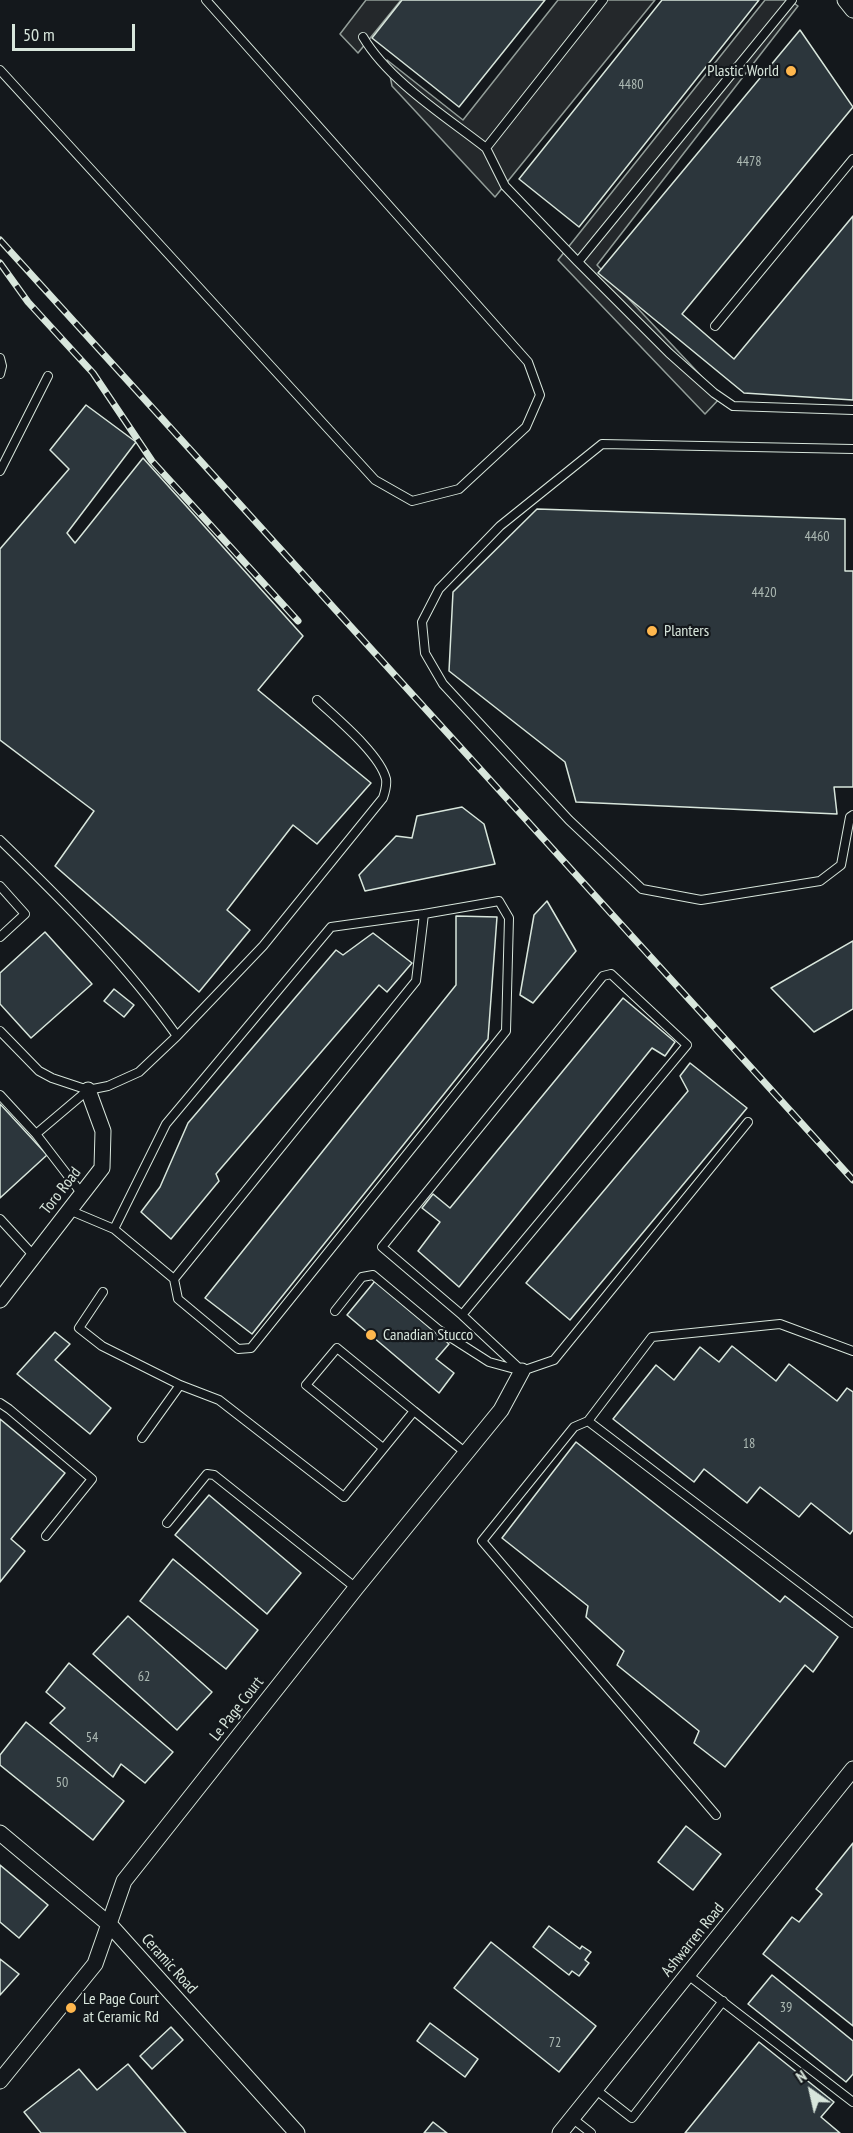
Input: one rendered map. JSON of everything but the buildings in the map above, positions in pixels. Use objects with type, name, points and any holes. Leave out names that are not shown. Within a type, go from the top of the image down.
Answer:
[{"type":"street","points":[[845,0],[853,10]]},
{"type":"street","name":"Toro Road","points":[[0,1300],[102,1168],[103,1131],[88,1090]]},
{"type":"street","name":"Le Page Court","points":[[0,2081],[95,1964],[124,1881],[356,1588],[501,1410],[522,1371]]},
{"type":"street","name":"Ashwarren Road","points":[[560,2133],[853,1769]]},
{"type":"street","name":"Ceramic Road","points":[[0,1833],[110,1925],[297,2133]]},
{"type":"lane","points":[[0,70],[375,480],[412,501],[459,489],[526,427],[540,395],[528,362],[206,0]]},
{"type":"lane","points":[[486,148],[603,0]]},
{"type":"lane","points":[[578,262],[792,0]]},
{"type":"lane","points":[[363,37],[371,51],[406,86],[486,148],[505,186],[578,262],[714,393],[733,406],[853,410]]},
{"type":"lane","points":[[715,326],[853,159]]},
{"type":"lane","points":[[0,358],[2,366],[0,374]]},
{"type":"lane","points":[[0,471],[48,376]]},
{"type":"lane","points":[[853,449],[602,444],[500,526],[439,589],[422,622],[425,653],[443,684],[568,820],[642,889],[701,900],[820,881],[841,865],[850,817],[853,815]]},
{"type":"lane","points":[[36,1134],[88,1090],[108,1086],[139,1072],[177,1036],[263,946],[383,798],[387,782],[381,766],[352,733],[317,700]]},
{"type":"lane","points":[[0,840],[88,927],[134,980],[177,1036]]},
{"type":"lane","points":[[0,886],[25,914],[0,937]]},
{"type":"lane","points":[[69,1210],[114,1229],[174,1279],[178,1299],[238,1349],[251,1348],[506,1031],[509,918],[499,901],[331,927],[166,1124],[114,1229]]},
{"type":"lane","points":[[174,1279],[416,981],[424,914]]},
{"type":"lane","points":[[462,1315],[687,1045],[611,974],[603,976],[382,1247],[462,1315],[522,1371]]},
{"type":"lane","points":[[0,1031],[39,1071],[52,1078],[88,1090]]},
{"type":"lane","points":[[0,1095],[36,1134],[82,1194]]},
{"type":"lane","points":[[335,1311],[362,1277],[373,1275],[439,1330],[489,1362],[522,1371],[554,1360],[748,1122]]},
{"type":"lane","points":[[0,1220],[34,1256]]},
{"type":"lane","points":[[103,1293],[79,1328],[102,1346],[180,1385],[219,1400],[344,1497],[414,1410]]},
{"type":"lane","points":[[716,1815],[482,1541],[574,1427],[588,1420],[652,1336],[780,1324],[853,1351]]},
{"type":"lane","points":[[383,1448],[306,1385],[337,1348],[466,1453]]},
{"type":"lane","points":[[142,1438],[180,1385]]},
{"type":"lane","points":[[0,1403],[9,1408],[92,1479],[46,1536]]},
{"type":"lane","points":[[588,1420],[853,1623]]},
{"type":"lane","points":[[167,1523],[207,1474],[214,1475],[356,1588]]},
{"type":"lane","points":[[688,1975],[853,2102]]},
{"type":"lane","points":[[595,2089],[632,2118],[723,2001]]},
{"type":"lane","points":[[572,2118],[591,2133]]},
{"type":"shaded area","points":[[366,0],[401,0],[358,53],[340,34]]},
{"type":"shaded area","points":[[558,0],[655,0],[495,197],[392,86],[387,60],[463,120]]},
{"type":"shaded area","points":[[765,0],[789,0],[798,6],[597,265],[721,397],[705,414],[558,260]]},
{"type":"railway","points":[[0,240],[853,1180]]},
{"type":"railway","points":[[0,263],[28,302],[93,373],[152,461],[298,621]]},
{"type":"place","name":"Plastic World","points":[[791,71]]},
{"type":"place","name":"Planters","points":[[652,631]]},
{"type":"place","name":"Canadian Stucco","points":[[371,1335]]},
{"type":"place","name":"Le Page Court at Ceramic Rd","points":[[71,2008]]}]
